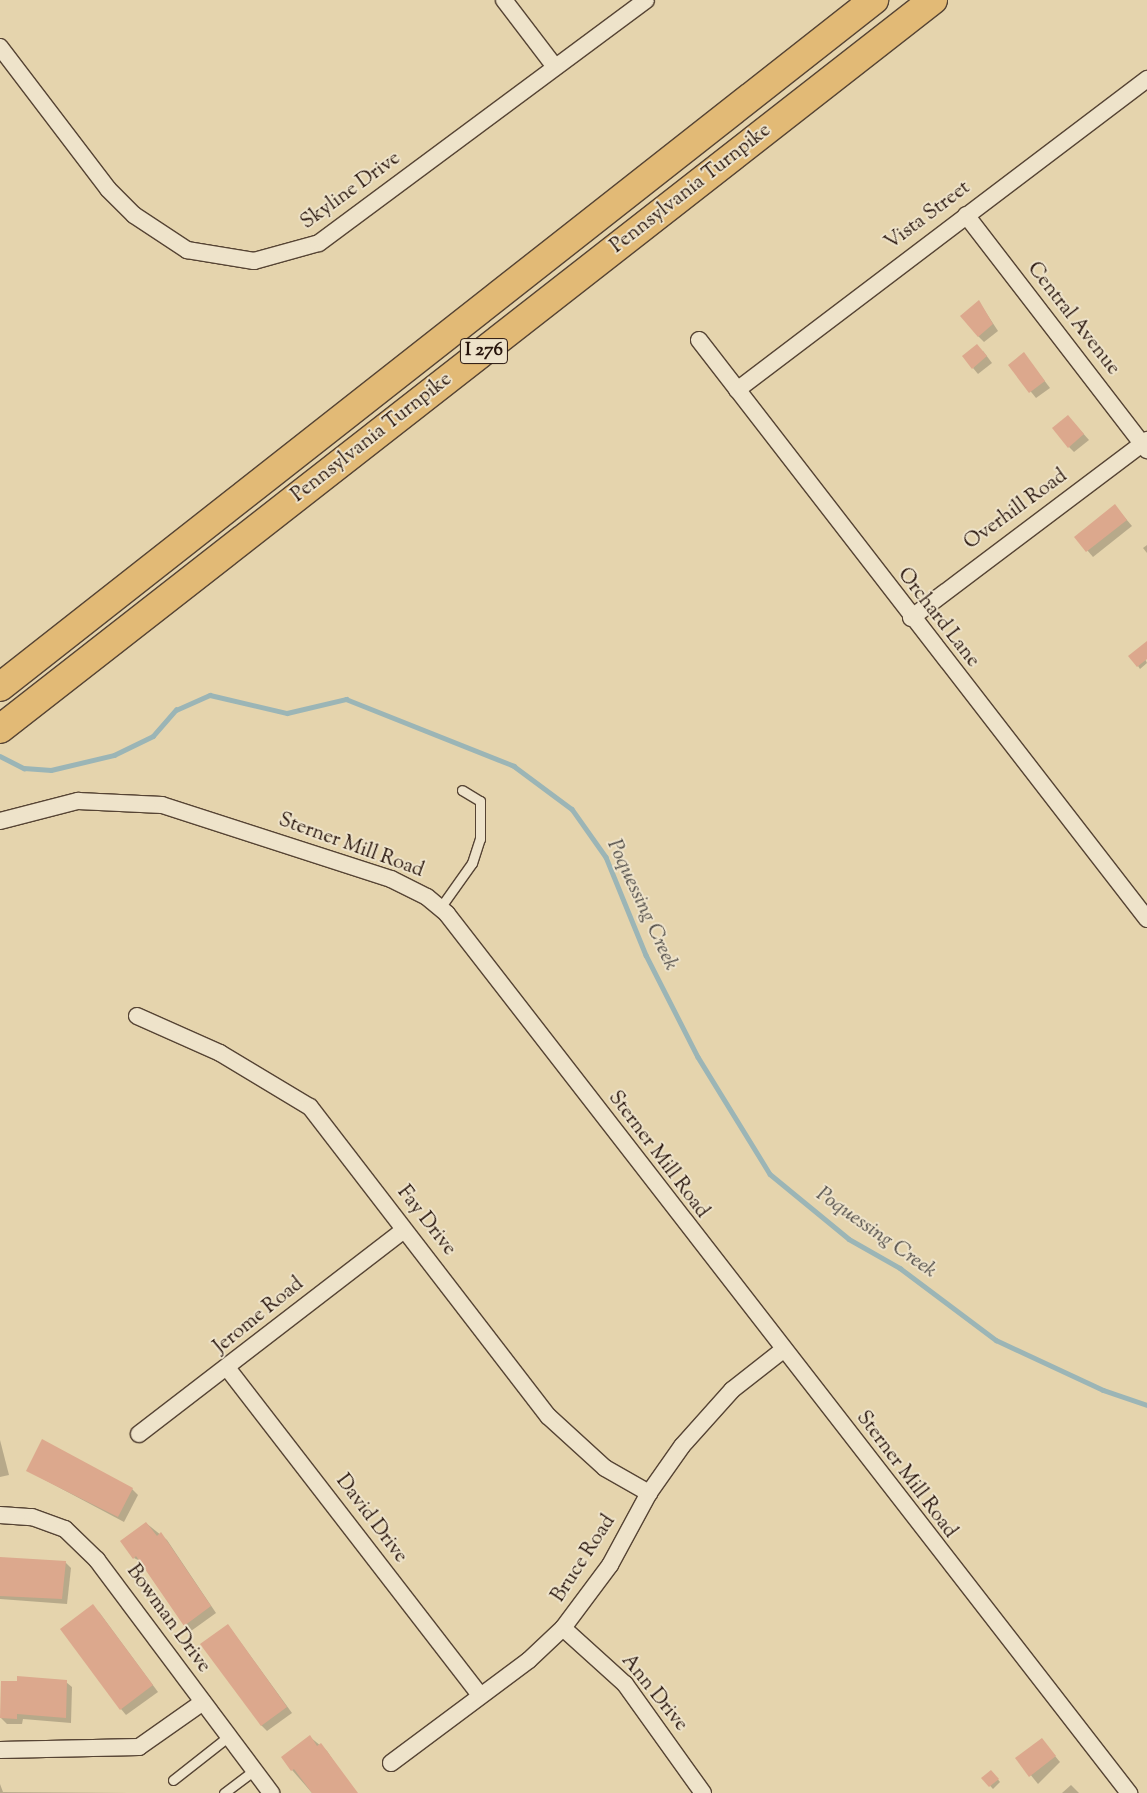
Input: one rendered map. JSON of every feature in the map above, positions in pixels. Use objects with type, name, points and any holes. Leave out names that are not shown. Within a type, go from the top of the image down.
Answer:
[{"type":"highway","name":"Pennsylvania Turnpike","points":[[0,687],[874,0]]},
{"type":"highway","name":"Pennsylvania Turnpike","points":[[0,728],[933,0]]},
{"type":"street","points":[[504,0],[555,67]]},
{"type":"street","name":"Skyline Drive","points":[[0,47],[108,189],[134,215],[179,247],[231,260],[276,258],[319,243],[646,0]]},
{"type":"street","name":"Vista Street","points":[[737,390],[1147,79]]},
{"type":"street","name":"Central Avenue","points":[[966,215],[1146,445]]},
{"type":"street","name":"Orchard Lane","points":[[699,340],[911,618],[1147,919]]},
{"type":"street","name":"Overhill Road","points":[[911,618],[1146,445]]},
{"type":"street","name":"Sterner Mill Road","points":[[0,821],[78,800],[162,805],[391,879],[440,908],[1129,1793]]},
{"type":"street","name":"Fay Drive","points":[[137,1016],[220,1054],[310,1107],[548,1416],[605,1468],[649,1493]]},
{"type":"street","name":"Jerome Road","points":[[139,1434],[228,1369],[404,1230]]},
{"type":"street","name":"Bruce Road","points":[[391,1764],[563,1628],[610,1565],[649,1493],[722,1401],[783,1350]]},
{"type":"street","name":"David Drive","points":[[228,1369],[480,1695]]},
{"type":"street","name":"Bowman Drive","points":[[0,1515],[32,1517],[65,1529],[97,1560],[271,1793]]},
{"type":"street","name":"Ann Drive","points":[[563,1628],[625,1684],[703,1793]]},
{"type":"street","points":[[0,1750],[139,1747],[203,1702]]},
{"type":"lane","points":[[440,908],[468,872],[480,839],[480,801],[462,790]]},
{"type":"lane","points":[[173,1780],[228,1736]]},
{"type":"lane","points":[[224,1793],[254,1770]]},
{"type":"building","points":[[979,300],[993,324],[978,337],[960,316]]},
{"type":"building","points":[[977,344],[987,356],[972,369],[962,356]]},
{"type":"building","points":[[1024,352],[1045,381],[1029,393],[1008,365]]},
{"type":"building","points":[[1068,415],[1084,434],[1068,448],[1052,428]]},
{"type":"building","points":[[1115,504],[1127,520],[1086,552],[1074,537]]},
{"type":"building","points":[[1147,641],[1147,659],[1137,667],[1128,656]]},
{"type":"building","points":[[42,1439],[133,1488],[118,1517],[26,1471]]},
{"type":"building","points":[[146,1522],[157,1536],[161,1532],[211,1606],[184,1626],[136,1556],[133,1559],[120,1541]]},
{"type":"building","points":[[0,1557],[66,1561],[62,1599],[0,1596]]},
{"type":"building","points":[[93,1604],[153,1685],[120,1710],[60,1629]]},
{"type":"building","points":[[228,1624],[287,1707],[261,1726],[200,1644]]},
{"type":"building","points":[[17,1676],[67,1680],[66,1718],[17,1714],[17,1719],[0,1718],[1,1681],[17,1681]]},
{"type":"building","points":[[310,1735],[317,1746],[321,1743],[358,1793],[312,1793],[294,1769],[291,1771],[281,1757]]},
{"type":"building","points":[[1042,1738],[1056,1756],[1029,1777],[1015,1758]]},
{"type":"building","points":[[991,1770],[999,1779],[989,1787],[981,1778]]},
{"type":"waterway","name":"Poquessing Creek","points":[[0,756],[24,768],[51,770],[114,755],[153,736],[176,710],[210,695],[287,713],[346,699],[514,766],[572,809],[606,857],[646,955],[698,1057],[770,1174],[849,1239],[900,1268],[996,1340],[1103,1390],[1147,1405]]}]
